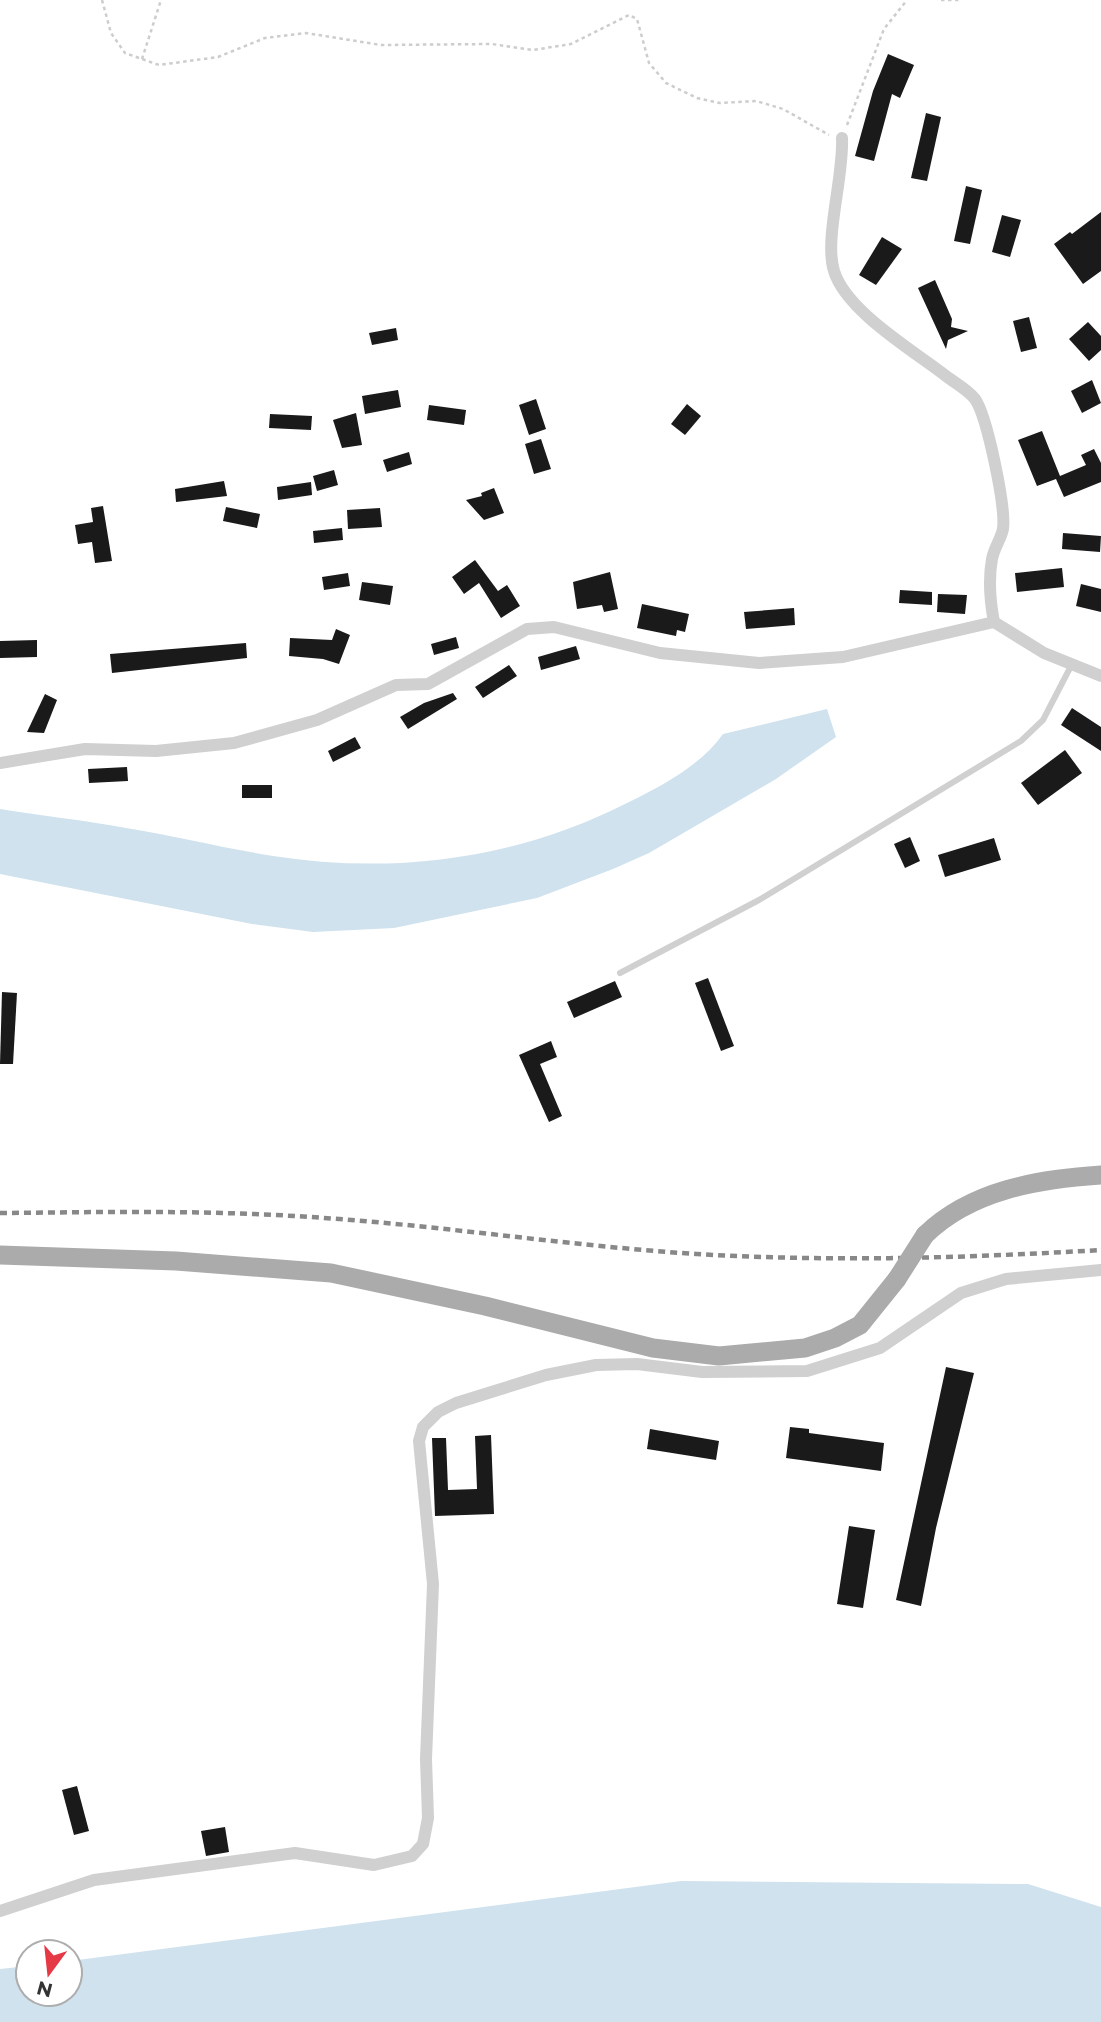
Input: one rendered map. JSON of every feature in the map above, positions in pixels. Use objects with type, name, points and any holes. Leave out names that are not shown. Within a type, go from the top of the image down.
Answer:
[{"type":"main road","points":[[0,1255],[176,1261],[331,1273],[682,1353],[719,1356],[805,1348],[835,1338],[860,1325],[897,1279],[925,1235],[944,1216],[981,1198],[1042,1180],[1101,1175]]},
{"type":"street","points":[[842,138],[843,155],[833,242],[834,270],[846,292],[874,321],[975,400],[987,432],[1002,501],[1003,530],[992,557],[989,596],[995,622],[1044,653],[1101,676]]},
{"type":"street","points":[[0,763],[85,749],[156,751],[234,743],[317,720],[396,685],[428,684],[527,629],[554,627],[660,653],[759,663],[843,657],[995,622]]},
{"type":"street","points":[[0,1911],[94,1880],[295,1853],[374,1866],[412,1856],[423,1844],[428,1818],[426,1759],[433,1584],[419,1441],[423,1427],[438,1412],[456,1403],[546,1375],[596,1365],[637,1364],[702,1372],[807,1371],[880,1348],[961,1293],[1006,1279],[1101,1270]]},
{"type":"street","points":[[805,1348],[807,1371]]},
{"type":"lane","points":[[620,973],[759,900],[1021,741],[1043,720],[1071,666]]},
{"type":"path","points":[[102,0],[111,33],[125,53],[159,65],[218,57],[265,38],[306,33],[381,45],[492,44],[533,50],[571,44],[629,15],[637,19],[649,63],[666,83],[697,98],[720,103],[756,101],[783,109],[825,134],[842,138],[857,92],[884,29],[906,0]]},
{"type":"path","points":[[142,59],[161,0]]},
{"type":"path","points":[[941,0],[961,0]]},
{"type":"water","points":[[827,709],[836,737],[776,779],[649,853],[537,898],[394,928],[313,932],[252,924],[0,874],[0,809],[110,825],[273,856],[319,861],[364,864],[410,862],[500,849],[587,821],[642,796],[692,765],[723,734]]},
{"type":"water","points":[[681,1881],[1028,1884],[1101,1907],[1101,2022],[0,2022],[0,1969],[14,1968],[14,2008],[84,2008],[84,1959]]},
{"type":"building","points":[[888,54],[914,65],[900,98],[892,94],[874,161],[855,156],[873,91]]},
{"type":"building","points":[[926,113],[941,117],[927,181],[911,178]]},
{"type":"building","points":[[966,186],[982,190],[970,244],[954,241]]},
{"type":"building","points":[[1101,212],[1101,271],[1083,284],[1054,244]]},
{"type":"building","points":[[1002,215],[1021,220],[1010,257],[992,252]]},
{"type":"building","points":[[882,237],[902,249],[876,285],[859,275]]},
{"type":"building","points":[[935,280],[952,319],[951,327],[968,331],[948,340],[946,349],[918,288]]},
{"type":"building","points":[[1029,317],[1037,348],[1021,352],[1013,321]]},
{"type":"building","points":[[1088,322],[1101,336],[1101,350],[1089,361],[1069,339]]},
{"type":"building","points":[[396,328],[398,340],[372,345],[369,333]]},
{"type":"building","points":[[1092,380],[1101,403],[1082,413],[1071,391]]},
{"type":"building","points":[[398,390],[401,407],[365,414],[362,396]]},
{"type":"building","points":[[536,399],[546,429],[529,435],[519,405]]},
{"type":"building","points":[[687,404],[701,416],[685,435],[671,424]]},
{"type":"building","points":[[429,405],[466,410],[464,425],[427,420]]},
{"type":"building","points":[[356,413],[362,445],[342,448],[333,420]]},
{"type":"building","points":[[270,414],[312,416],[311,430],[269,428]]},
{"type":"building","points":[[1042,431],[1060,476],[1086,465],[1081,455],[1094,449],[1101,463],[1101,482],[1064,497],[1056,479],[1037,486],[1018,440]]},
{"type":"building","points":[[541,439],[551,469],[534,474],[525,444]]},
{"type":"building","points":[[409,452],[412,464],[387,472],[383,460]]},
{"type":"building","points":[[334,470],[338,485],[317,491],[313,476]]},
{"type":"building","points":[[224,481],[227,496],[176,502],[175,489]]},
{"type":"building","points":[[311,482],[312,495],[278,500],[277,487]]},
{"type":"building","points":[[494,488],[504,513],[484,520],[466,500],[482,496],[481,493]]},
{"type":"building","points":[[103,506],[112,561],[95,563],[92,542],[78,544],[75,525],[93,522],[91,508]]},
{"type":"building","points":[[226,507],[260,514],[257,528],[223,521]]},
{"type":"building","points":[[380,508],[382,527],[348,529],[347,510]]},
{"type":"building","points":[[342,528],[343,540],[314,543],[313,531]]},
{"type":"building","points":[[1063,533],[1101,536],[1100,552],[1062,549]]},
{"type":"building","points":[[475,560],[498,591],[507,585],[520,606],[501,618],[479,583],[464,594],[452,577]]},
{"type":"building","points":[[1062,568],[1064,587],[1017,592],[1015,573]]},
{"type":"building","points":[[610,572],[618,609],[604,612],[602,605],[577,609],[573,582]]},
{"type":"building","points":[[348,573],[350,586],[324,590],[322,577]]},
{"type":"building","points":[[362,582],[393,586],[390,605],[359,600]]},
{"type":"building","points":[[1081,584],[1101,589],[1101,612],[1076,606]]},
{"type":"building","points":[[900,590],[932,592],[932,605],[899,603]]},
{"type":"building","points":[[938,594],[967,595],[965,614],[937,612]]},
{"type":"building","points":[[642,604],[689,614],[685,632],[677,630],[676,636],[637,628]]},
{"type":"building","points":[[794,608],[795,625],[746,629],[744,612]]},
{"type":"building","points":[[336,629],[350,635],[339,664],[323,659],[289,656],[290,638],[332,640]]},
{"type":"building","points":[[456,637],[459,648],[434,655],[431,644]]},
{"type":"building","points":[[37,640],[37,657],[0,658],[0,641]]},
{"type":"building","points":[[246,643],[247,658],[112,673],[110,654]]},
{"type":"building","points":[[576,646],[580,659],[541,670],[538,657]]},
{"type":"building","points":[[509,665],[517,676],[483,698],[475,687]]},
{"type":"building","points":[[453,693],[457,699],[408,729],[400,717],[424,703]]},
{"type":"building","points":[[45,694],[57,700],[44,733],[27,732]]},
{"type":"building","points":[[1072,708],[1101,727],[1101,751],[1061,725]]},
{"type":"building","points":[[355,737],[361,748],[333,762],[328,751]]},
{"type":"building","points":[[1065,750],[1082,773],[1038,805],[1021,783]]},
{"type":"building","points":[[127,767],[128,781],[89,783],[88,769]]},
{"type":"building","points":[[242,785],[272,785],[272,798],[242,798]]},
{"type":"building","points":[[910,837],[920,861],[905,868],[894,844]]},
{"type":"building","points":[[994,838],[1001,860],[945,877],[938,855]]},
{"type":"building","points":[[708,978],[734,1046],[721,1051],[695,983]]},
{"type":"building","points":[[615,981],[622,997],[574,1018],[567,1002]]},
{"type":"building","points":[[2,992],[17,993],[13,1064],[0,1064]]},
{"type":"building","points":[[551,1041],[557,1057],[540,1064],[562,1116],[549,1122],[519,1055]]},
{"type":"building","points":[[946,1367],[974,1373],[936,1528],[921,1606],[896,1600]]},
{"type":"building","points":[[790,1427],[809,1429],[809,1433],[884,1443],[881,1471],[786,1458]]},
{"type":"building","points":[[650,1429],[719,1441],[716,1460],[647,1449]]},
{"type":"building","points":[[491,1435],[494,1514],[435,1516],[432,1438],[446,1438],[448,1490],[477,1489],[475,1436]]},
{"type":"building","points":[[849,1526],[875,1530],[863,1608],[837,1604]]},
{"type":"building","points":[[77,1786],[89,1831],[74,1835],[62,1790]]},
{"type":"building","points":[[225,1827],[229,1852],[206,1856],[201,1831]]},
{"type":"railway","points":[[0,1213],[194,1212],[310,1217],[600,1246],[697,1254],[798,1258],[899,1258],[1101,1250]]}]
